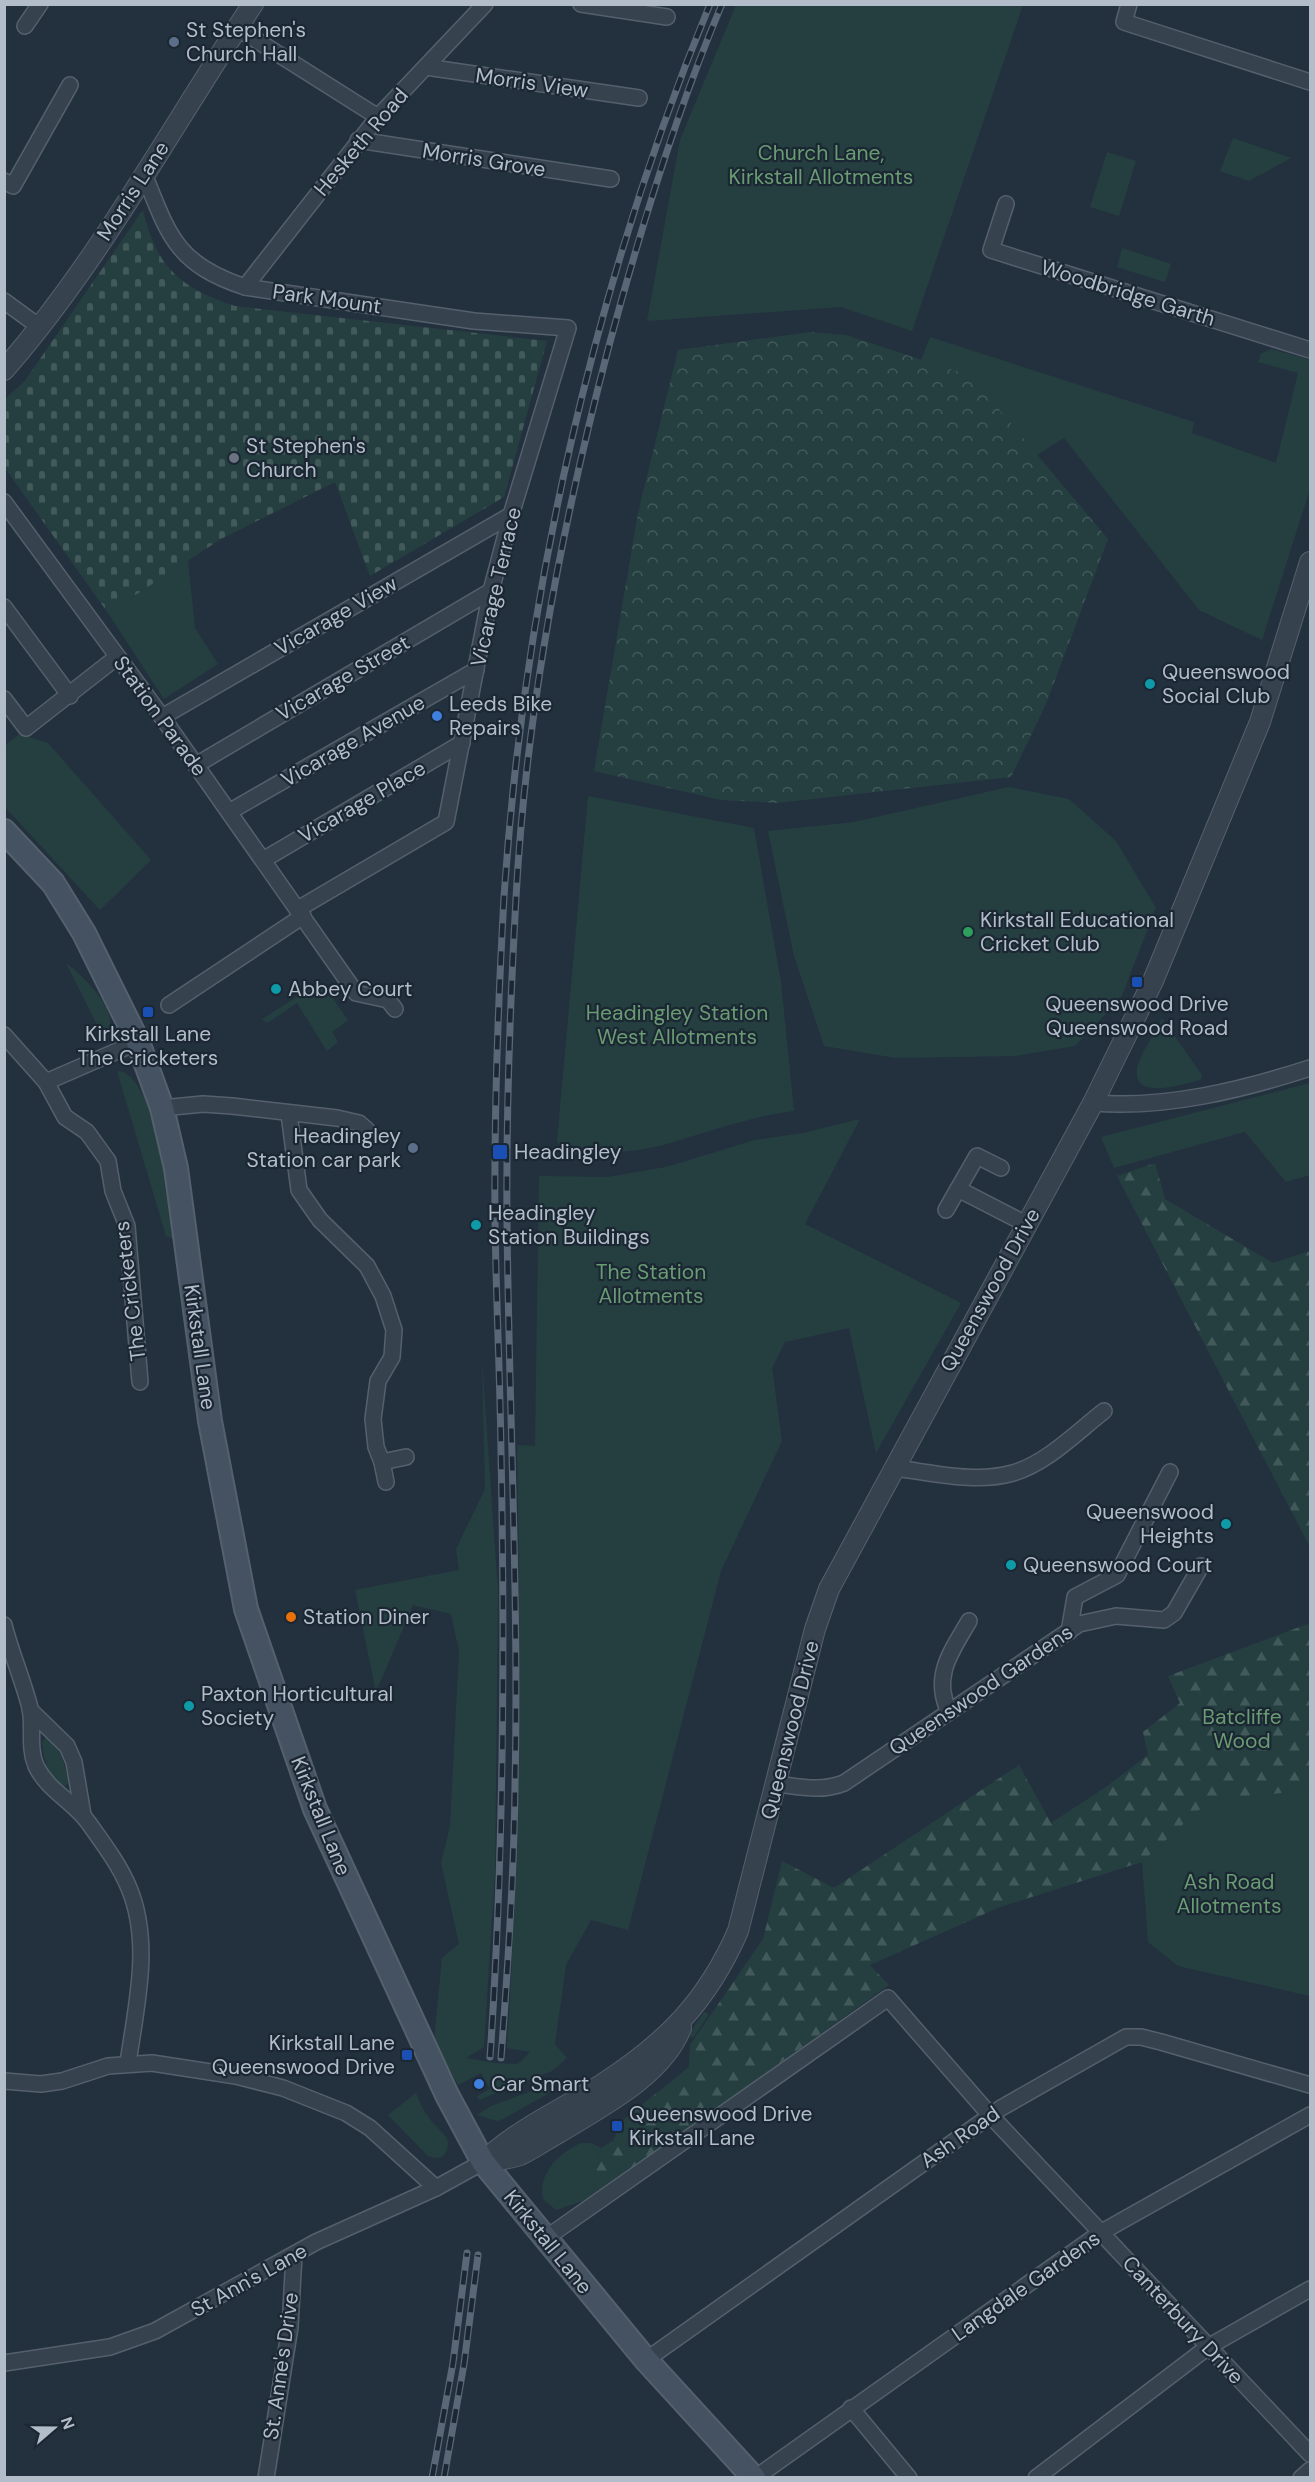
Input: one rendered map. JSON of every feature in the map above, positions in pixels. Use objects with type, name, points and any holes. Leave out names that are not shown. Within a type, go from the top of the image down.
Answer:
[{"type":"main road","name":"Kirkstall Lane","points":[[6,837],[53,883],[84,933],[138,1041],[162,1108],[176,1168],[210,1421],[246,1609],[315,1809],[442,2085],[483,2162],[646,2360],[754,2478]]},
{"type":"street","points":[[25,26],[40,4]]},
{"type":"street","name":"Morris Lane","points":[[4,370],[41,328],[75,282],[253,4]]},
{"type":"street","name":"Hesketh Road","points":[[245,287],[378,117],[485,4]]},
{"type":"street","points":[[581,4],[667,17]]},
{"type":"street","points":[[1129,4],[1124,22],[1311,82]]},
{"type":"street","points":[[237,28],[378,117]]},
{"type":"street","name":"Morris View","points":[[426,68],[639,98]]},
{"type":"street","points":[[9,183],[70,85]]},
{"type":"street","name":"Morris Grove","points":[[358,141],[610,179]]},
{"type":"street","name":"Park Mount","points":[[144,174],[168,232],[185,255],[207,272],[245,287],[474,321],[568,328]]},
{"type":"street","name":"Woodbridge Garth","points":[[1006,204],[992,249],[1311,350]]},
{"type":"street","points":[[4,301],[41,328]]},
{"type":"street","name":"Vicarage Terrace","points":[[169,1005],[300,912],[446,822],[491,591],[511,515],[568,328]]},
{"type":"street","name":"Station Parade","points":[[4,502],[162,717],[356,993],[388,1000],[395,1009]]},
{"type":"street","name":"Vicarage View","points":[[162,717],[511,515]]},
{"type":"street","name":"Queenswood Drive","points":[[483,2162],[504,2142],[631,2064],[685,2019],[712,1984],[738,1931],[815,1629],[829,1589],[1093,1103],[1153,981],[1239,778],[1279,667],[1311,562]]},
{"type":"street","name":"Vicarage Street","points":[[196,765],[491,591]]},
{"type":"street","points":[[4,607],[69,696]]},
{"type":"street","points":[[4,699],[26,728],[117,657]]},
{"type":"street","name":"Vicarage Avenue","points":[[229,812],[476,670]]},
{"type":"street","name":"Vicarage Place","points":[[263,860],[462,744]]},
{"type":"street","name":"The Cricketers","points":[[4,1035],[46,1082],[64,1117],[87,1132],[108,1161],[112,1191],[127,1226],[140,1382]]},
{"type":"street","points":[[46,1082],[138,1041]]},
{"type":"street","points":[[1093,1103],[1128,1106],[1186,1098],[1279,1078],[1311,1068]]},
{"type":"street","points":[[162,1108],[203,1104],[337,1118],[359,1123],[367,1130]]},
{"type":"street","points":[[289,1114],[299,1190],[320,1220],[367,1266],[383,1296],[394,1330],[392,1357],[378,1382],[373,1419],[376,1447],[386,1482]]},
{"type":"street","points":[[946,1210],[977,1156],[1001,1168]]},
{"type":"street","points":[[958,1189],[1026,1224]]},
{"type":"street","points":[[894,1468],[968,1477],[1013,1473],[1053,1451],[1104,1411]]},
{"type":"street","points":[[382,1462],[405,1457]]},
{"type":"street","points":[[1069,1632],[1075,1597],[1117,1575],[1170,1472]]},
{"type":"street","name":"Queenswood Gardens","points":[[777,1784],[814,1790],[830,1789],[844,1783],[1079,1624],[1116,1616],[1164,1620],[1174,1613],[1201,1566]]},
{"type":"street","points":[[949,1712],[942,1696],[944,1666],[969,1621]]},
{"type":"street","points":[[4,1625],[30,1710],[31,1746],[36,1766],[50,1788],[83,1815],[107,1848],[129,1888],[140,1936],[141,1976],[128,2063]]},
{"type":"street","points":[[30,1710],[67,1746],[74,1762],[83,1815]]},
{"type":"street","name":"Canterbury Drive","points":[[546,2238],[888,1998],[990,2115],[1311,2454]]},
{"type":"street","name":"Ash Road","points":[[646,2360],[990,2115],[1126,2037],[1141,2037],[1161,2042],[1311,2085]]},
{"type":"street","points":[[4,2081],[41,2084],[62,2081],[128,2063],[152,2064],[236,2076],[314,2098],[346,2113],[370,2128],[436,2188]]},
{"type":"street","name":"Langdale Gardens","points":[[754,2478],[1100,2233],[1311,2115]]},
{"type":"street","name":"St Ann's Lane","points":[[4,2363],[110,2347],[155,2331],[294,2254],[436,2188],[483,2162]]},
{"type":"street","name":"St. Anne's Drive","points":[[266,2478],[290,2327],[294,2254]]},
{"type":"street","points":[[1036,2478],[1208,2347],[1311,2289]]},
{"type":"street","points":[[851,2408],[909,2478]]},
{"type":"street","points":[[1301,2478],[1311,2470]]},
{"type":"green space","name":"Church Lane, Kirkstall Allotments","points":[[736,5],[1023,5],[912,331],[841,307],[647,321],[680,140]]},
{"type":"green space","points":[[1233,138],[1291,158],[1249,181],[1220,171]]},
{"type":"green space","points":[[1107,152],[1136,161],[1119,216],[1090,207]]},
{"type":"green space","points":[[143,210],[155,247],[173,273],[199,291],[235,306],[547,341],[504,497],[370,576],[335,482],[221,539],[108,613],[5,468],[5,399],[24,382]]},
{"type":"green space","points":[[1122,248],[1171,264],[1165,282],[1117,267]]},
{"type":"green space","points":[[811,332],[846,335],[971,376],[1108,539],[1046,704],[1011,777],[776,803],[721,800],[594,771],[638,513],[678,350]]},
{"type":"green space","points":[[930,337],[1194,422],[1192,433],[1276,463],[1298,373],[1258,362],[1261,354],[1271,349],[1310,360],[1310,489],[1262,640],[1199,610],[1064,438],[1037,455],[971,377],[921,360]]},
{"type":"green space","points":[[188,560],[195,628],[218,664],[164,699],[108,613]]},
{"type":"green space","points":[[19,734],[48,743],[151,860],[100,910],[5,807],[5,746]]},
{"type":"green space","name":"Kirkstall Educational Cricket Club","points":[[1009,787],[1069,799],[1116,841],[1156,908],[1121,998],[1075,1046],[1014,1056],[896,1058],[824,1046],[794,956],[768,831],[854,822]]},
{"type":"green space","name":"Headingley Station West Allotments","points":[[588,796],[754,828],[781,982],[794,1111],[744,1121],[651,1148],[566,1155],[557,1141]]},
{"type":"green space","points":[[66,963],[98,994],[109,1014],[111,1024],[108,1032],[102,1035]]},
{"type":"green space","points":[[321,982],[348,1020],[332,1032],[338,1042],[327,1051],[297,1003],[267,1023],[262,1019]]},
{"type":"green space","points":[[1162,1018],[1202,1075],[1201,1080],[1173,1087],[1152,1088],[1143,1085],[1138,1079],[1138,1064]]},
{"type":"green space","points":[[117,1071],[130,1077],[141,1093],[151,1116],[164,1172],[174,1239],[166,1236]]},
{"type":"green space","points":[[1310,1083],[1310,1175],[1286,1182],[1245,1132],[1114,1168],[1101,1137]]},
{"type":"green space","name":"The Station Allotments","points":[[860,1119],[805,1224],[961,1303],[876,1453],[849,1328],[785,1342],[772,1368],[782,1441],[721,1571],[628,1930],[591,1920],[566,1965],[555,2044],[567,2058],[552,2071],[479,2100],[477,2096],[490,2089],[481,2073],[458,2085],[434,2040],[442,1958],[459,1944],[441,1863],[450,1826],[459,1651],[451,1614],[413,1605],[376,1692],[355,1590],[459,1570],[456,1549],[485,1489],[482,1360],[498,1592],[495,1873],[484,2047],[466,2058],[518,2064],[530,2052],[507,2048],[515,1898],[518,1747],[517,1445],[535,1446],[539,1176],[607,1177],[666,1167],[755,1140],[803,1133]]},
{"type":"green space","points":[[1155,1163],[1165,1199],[1273,1263],[1310,1251],[1310,1547],[1117,1176]]},
{"type":"green space","name":"Batcliffe Wood","points":[[1310,1623],[1310,1790],[1209,1801],[1142,1862],[1000,1907],[870,1965],[889,1985],[589,2199],[601,2148],[613,2141],[623,2120],[689,2067],[690,2045],[763,1939],[782,1861],[834,1888],[1019,1765],[1051,1823],[1106,1787],[1148,1755],[1143,1732],[1180,1703],[1168,1676]]},
{"type":"green space","points":[[46,1738],[62,1757],[69,1782],[65,1786],[55,1780],[48,1768],[42,1741]]},
{"type":"green space","name":"Ash Road Allotments","points":[[1310,1790],[1310,1996],[1178,1966],[1148,1942],[1142,1862],[1209,1801]]},
{"type":"green space","points":[[704,2012],[709,2014],[693,2038],[688,2035]]},
{"type":"green space","points":[[555,2082],[551,2092],[505,2118],[497,2121],[477,2115],[491,2106]]},
{"type":"green space","points":[[416,2093],[421,2106],[447,2140],[448,2145],[442,2157],[428,2156],[388,2115]]},
{"type":"green space","points":[[581,2143],[591,2143],[601,2148],[589,2199],[556,2210],[543,2199],[543,2181],[558,2158]]},
{"type":"railway","points":[[490,2057],[501,1830],[503,1678],[501,1451],[495,1221],[496,1100],[504,897],[514,783],[528,670],[547,556],[571,443],[599,330],[632,220],[669,111],[710,4]]},
{"type":"railway","points":[[501,2058],[512,1888],[516,1716],[507,1222],[508,1100],[516,898],[528,757],[537,687],[562,548],[576,479],[610,342],[660,171],[689,87],[722,4]]},
{"type":"railway","points":[[432,2478],[453,2363],[467,2253]]},
{"type":"railway","points":[[444,2478],[464,2364],[478,2255]]},
{"type":"place","name":"St Stephen's Church Hall","points":[[174,42]]},
{"type":"place","name":"St Stephen's Church","points":[[234,458]]},
{"type":"place","name":"Queenswood Social Club","points":[[1150,684]]},
{"type":"place","name":"Leeds Bike Repairs","points":[[437,716]]},
{"type":"place","name":"Kirkstall Educational Cricket Club","points":[[968,932]]},
{"type":"place","name":"Queenswood Drive Queenswood Road","points":[[1137,982]]},
{"type":"place","name":"Abbey Court","points":[[276,989]]},
{"type":"place","name":"Kirkstall Lane The Cricketers","points":[[148,1012]]},
{"type":"place","name":"Headingley Station car park","points":[[413,1148]]},
{"type":"place","name":"Headingley","points":[[500,1152]]},
{"type":"place","name":"Headingley Station Buildings","points":[[476,1225]]},
{"type":"place","name":"Queenswood Heights","points":[[1226,1524]]},
{"type":"place","name":"Queenswood Court","points":[[1011,1565]]},
{"type":"place","name":"Station Diner","points":[[291,1617]]},
{"type":"place","name":"Paxton Horticultural Society","points":[[189,1706]]},
{"type":"place","name":"Kirkstall Lane Queenswood Drive","points":[[407,2055]]},
{"type":"place","name":"Car Smart","points":[[479,2084]]},
{"type":"place","name":"Queenswood Drive Kirkstall Lane","points":[[617,2126]]}]
